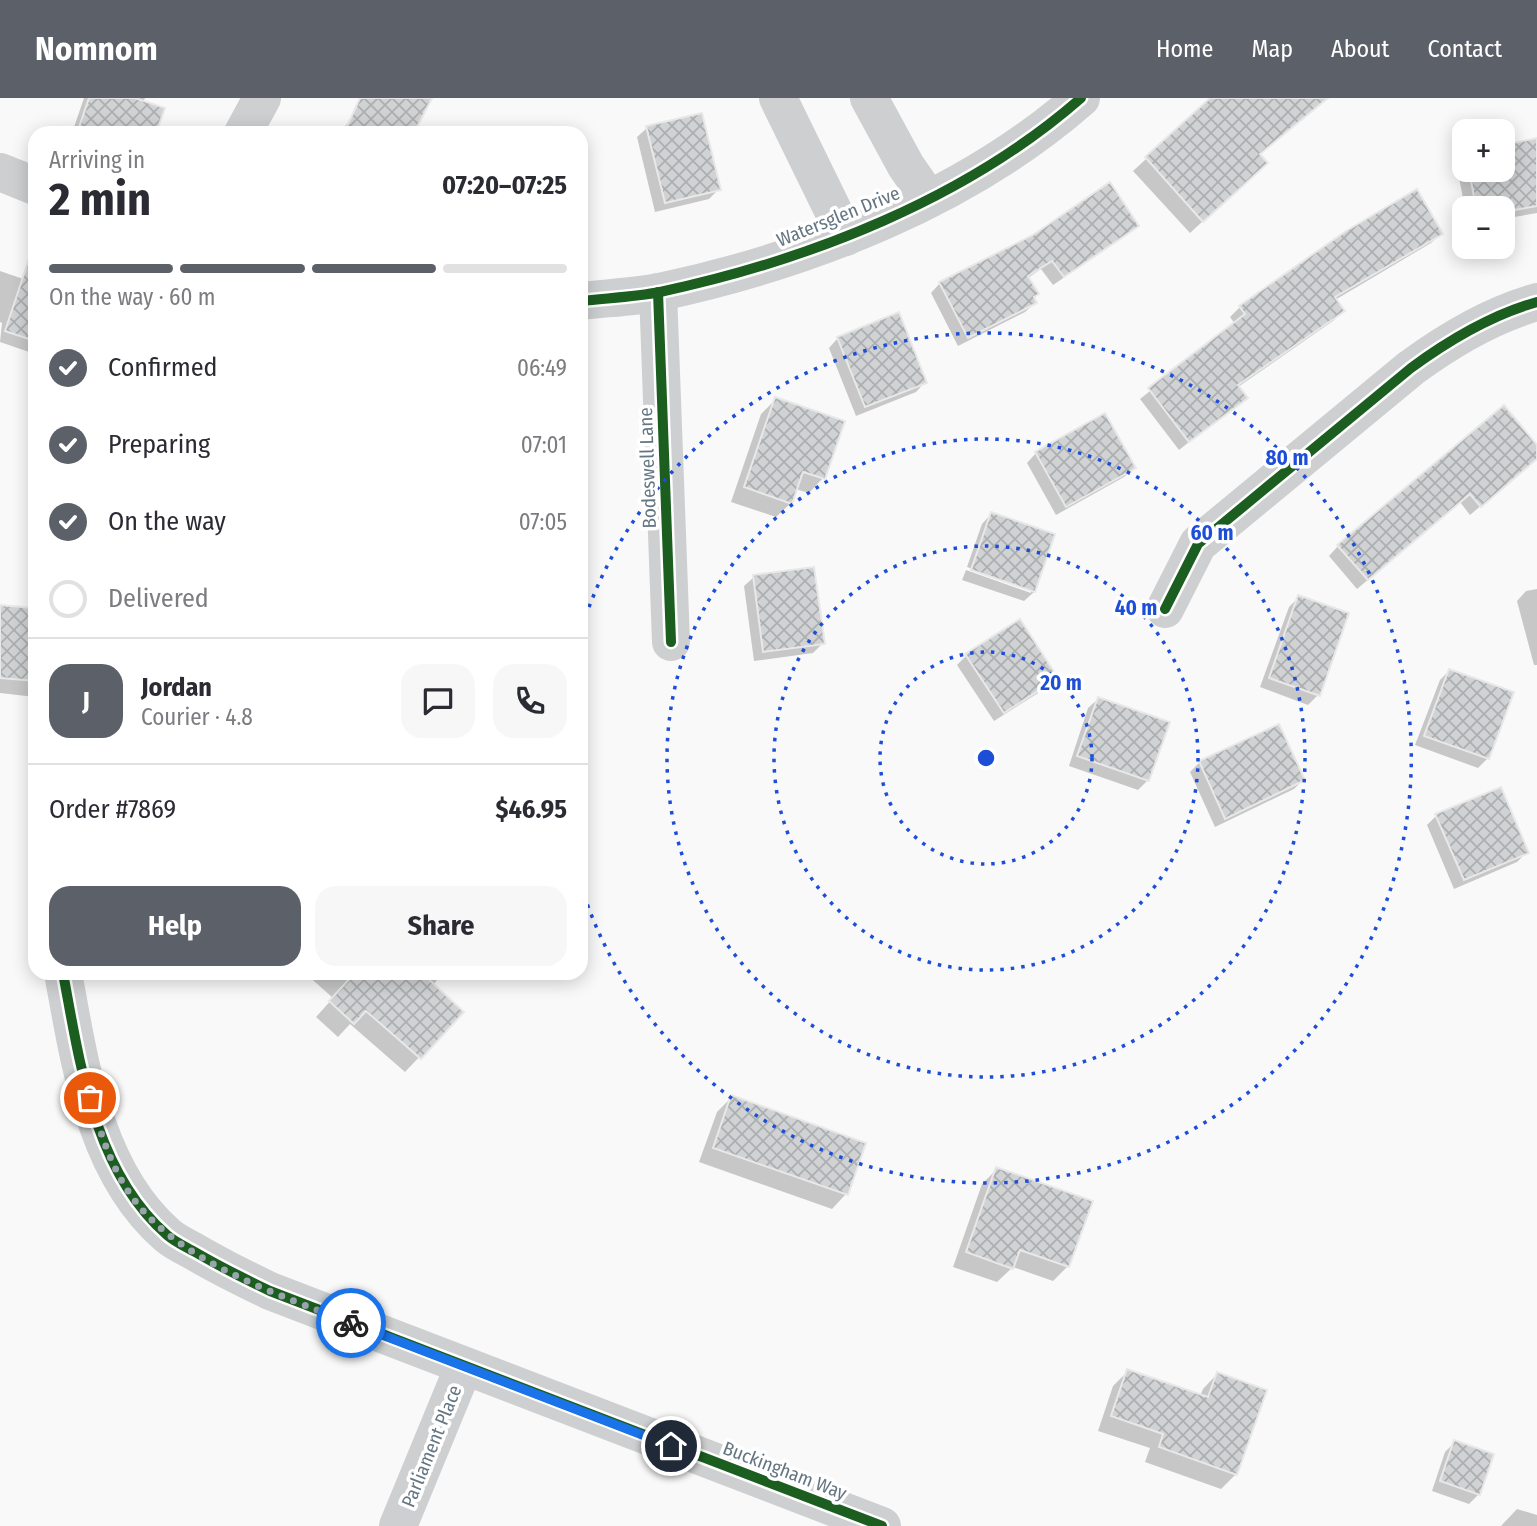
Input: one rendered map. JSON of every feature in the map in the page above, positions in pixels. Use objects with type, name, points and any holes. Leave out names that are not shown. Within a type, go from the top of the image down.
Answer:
[{"type":"street","points":[[247,126],[262,98]]},
{"type":"street","points":[[778,98],[846,237]]},
{"type":"street","points":[[869,98],[906,166],[929,199]]},
{"type":"street","name":"Watersglen Drive","points":[[588,300],[658,292],[741,271],[846,237],[929,199],[1001,159],[1081,98]]},
{"type":"street","points":[[0,172],[28,183]]},
{"type":"street","name":"Bodeswell Lane","points":[[658,292],[671,642]]},
{"type":"street","points":[[1166,609],[1198,544],[1440,346],[1478,325],[1537,302]]},
{"type":"street","name":"Buckingham Way","points":[[65,980],[90,1098],[104,1143],[135,1201],[169,1237],[270,1292],[882,1526]]},
{"type":"street","name":"Parliament Place","points":[[398,1526],[464,1366]]},
{"type":"building","points":[[89,98],[135,98],[165,108],[159,126],[79,126]]},
{"type":"building","points":[[360,98],[432,98],[418,126],[347,126]]},
{"type":"building","points":[[1210,98],[1328,98],[1260,154],[1268,163],[1203,222],[1145,157]]},
{"type":"building","points":[[702,113],[721,190],[665,203],[646,126]]},
{"type":"building","points":[[1537,138],[1537,206],[1515,210],[1515,196],[1474,196],[1471,182],[1515,182],[1515,143]]},
{"type":"building","points":[[1110,182],[1139,226],[1064,277],[1052,261],[1028,276],[1039,294],[1034,297],[1037,303],[968,338],[939,282],[1033,235]]},
{"type":"building","points":[[1417,189],[1443,234],[1335,297],[1345,311],[1238,385],[1248,398],[1189,442],[1148,388],[1245,314],[1239,306],[1346,231]]},
{"type":"building","points":[[28,262],[28,339],[5,331]]},
{"type":"building","points":[[899,312],[927,383],[865,407],[837,337]]},
{"type":"building","points":[[775,397],[845,421],[825,479],[803,472],[792,504],[744,487]]},
{"type":"building","points":[[1504,405],[1537,445],[1537,459],[1481,507],[1470,494],[1368,580],[1337,545]]},
{"type":"building","points":[[1105,413],[1136,468],[1066,507],[1035,452]]},
{"type":"building","points":[[991,512],[1055,534],[1035,592],[971,570]]},
{"type":"building","points":[[814,567],[825,644],[763,652],[753,575]]},
{"type":"building","points":[[1298,595],[1349,613],[1320,696],[1269,678]]},
{"type":"building","points":[[0,605],[28,608],[28,680],[0,678]]},
{"type":"building","points":[[1020,619],[1058,678],[1004,713],[965,654]]},
{"type":"building","points":[[1449,669],[1514,692],[1489,759],[1424,736]]},
{"type":"building","points":[[1098,697],[1170,722],[1149,781],[1077,756]]},
{"type":"building","points":[[1279,724],[1305,780],[1225,819],[1199,761]]},
{"type":"building","points":[[1501,787],[1529,853],[1464,880],[1435,814]]},
{"type":"building","points":[[348,980],[430,980],[464,1012],[421,1059],[366,1011],[354,1024],[329,1001]]},
{"type":"building","points":[[731,1095],[866,1143],[848,1195],[713,1148]]},
{"type":"building","points":[[996,1167],[1093,1201],[1069,1267],[1020,1250],[1013,1269],[966,1252]]},
{"type":"building","points":[[1127,1369],[1208,1397],[1217,1372],[1267,1390],[1237,1475],[1159,1447],[1163,1434],[1111,1416]]},
{"type":"building","points":[[1454,1440],[1494,1454],[1480,1495],[1440,1481]]},
{"type":"cycle path","points":[[588,300],[660,292],[716,279],[828,243],[883,221],[988,166],[1036,134],[1081,98]]},
{"type":"cycle path","points":[[658,292],[671,642]]},
{"type":"cycle path","points":[[1165,609],[1198,544],[1411,368],[1471,329],[1537,302]]},
{"type":"cycle path","points":[[64,980],[84,1079],[106,1148],[122,1180],[142,1209],[173,1240],[270,1291],[882,1526]]},
{"type":"way so far","points":[[90,1098],[104,1143],[120,1177],[135,1201],[169,1237],[270,1292],[351,1323]]},
{"type":"route","points":[[351,1323],[671,1446]]}]
